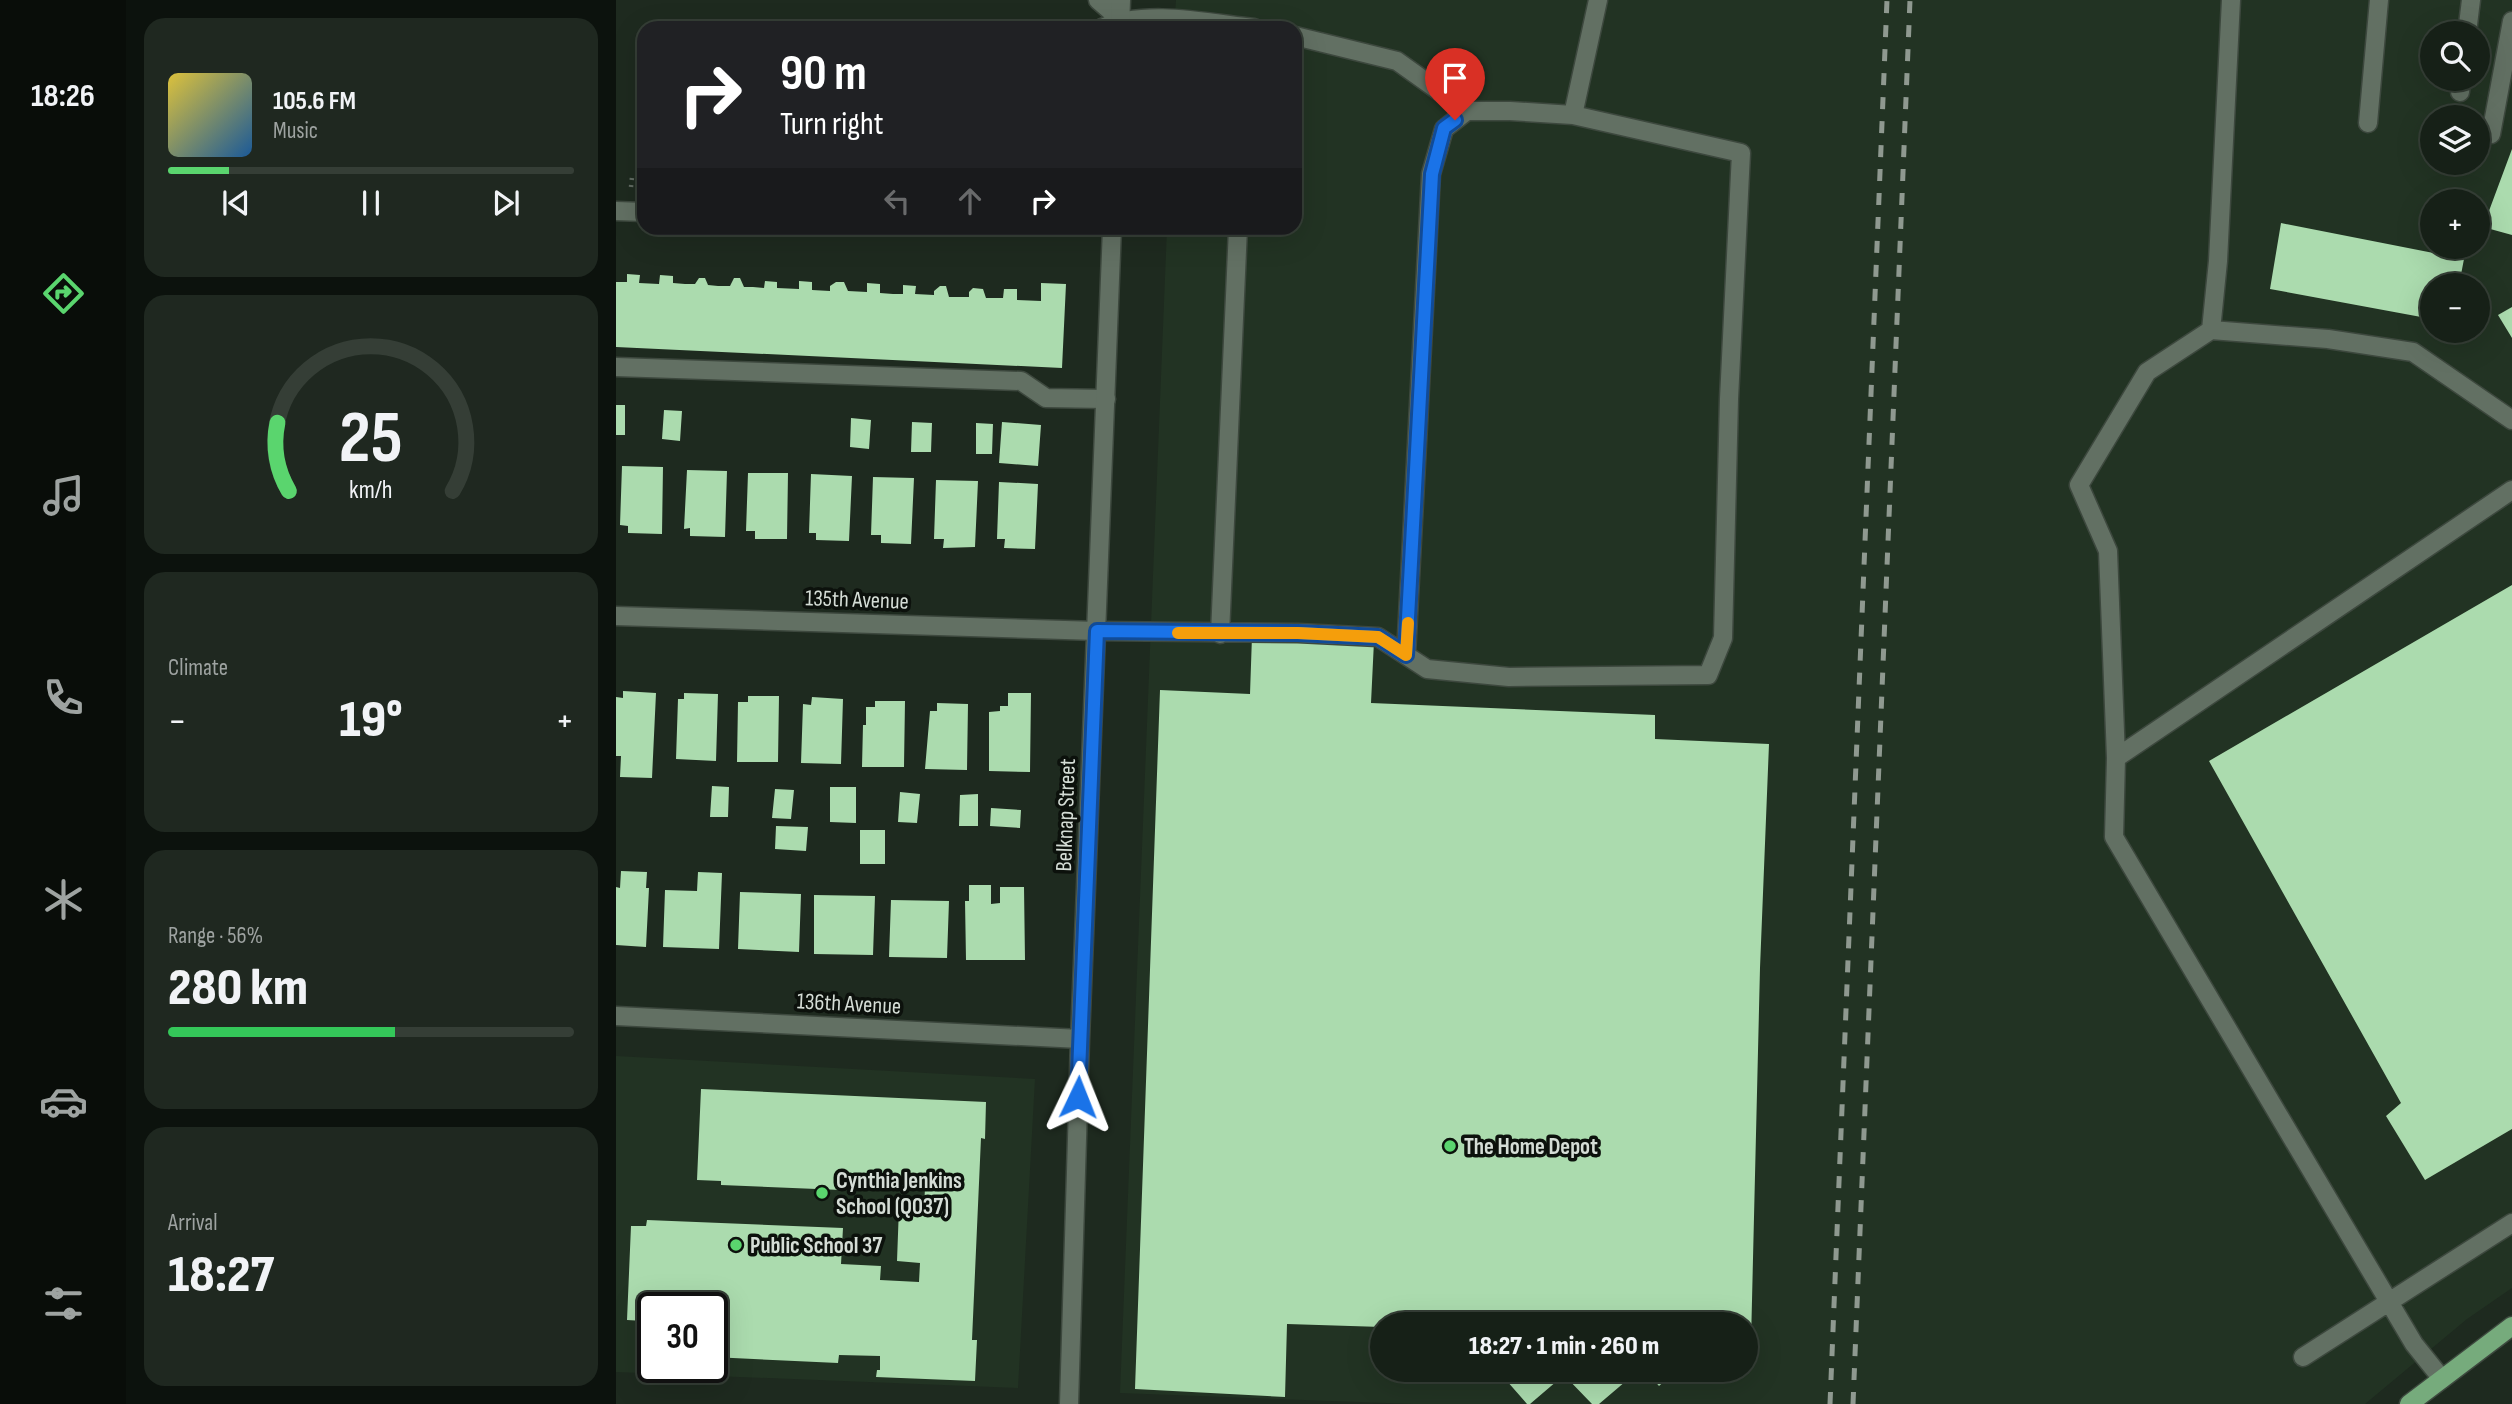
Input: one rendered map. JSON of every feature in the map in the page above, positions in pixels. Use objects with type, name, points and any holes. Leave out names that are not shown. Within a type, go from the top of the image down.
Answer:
[{"type":"main road","points":[[2409,1404],[2512,1326]]},
{"type":"street","points":[[1098,0],[1117,21]]},
{"type":"street","points":[[1120,21],[1121,0]]},
{"type":"street","points":[[1302,38],[1397,61],[1467,111],[1573,115],[1598,0]]},
{"type":"street","points":[[2211,330],[2218,261],[2231,0]]},
{"type":"street","points":[[2368,123],[2379,0]]},
{"type":"street","points":[[2468,21],[2471,0]]},
{"type":"street","points":[[1152,21],[1190,21]]},
{"type":"street","points":[[2491,134],[2512,21]]},
{"type":"street","points":[[1406,655],[1432,174],[1444,128],[1467,111]]},
{"type":"street","name":"135th Avenue","points":[[616,616],[1378,637],[1427,669],[1509,677],[1708,676],[1723,638],[1729,399],[1741,153],[1573,115]]},
{"type":"street","points":[[616,211],[637,212]]},
{"type":"street","name":"Belknap Street","points":[[1069,1404],[1080,1039],[1112,235]]},
{"type":"street","points":[[1220,634],[1238,235]]},
{"type":"street","points":[[2442,1379],[2414,1344],[2114,837],[2116,758],[2108,551],[2079,485],[2147,372],[2211,330],[2328,339],[2413,352],[2512,420]]},
{"type":"street","points":[[616,367],[1021,381],[1046,398],[1106,399]]},
{"type":"street","points":[[2116,758],[2512,490]]},
{"type":"street","name":"136th Avenue","points":[[616,1016],[1080,1039]]},
{"type":"street","points":[[2303,1357],[2512,1223]]},
{"type":"shaded area","points":[[1176,0],[2512,0],[2512,1288],[2467,1319],[2365,1404],[1413,1404],[1120,1393],[1167,235],[1302,235],[1302,21],[1174,21]]},
{"type":"shaded area","name":"Cynthia Jenkins School (Q037)","points":[[616,1056],[1035,1079],[1018,1388],[728,1376],[728,1292],[637,1292],[637,1373],[616,1372]]},
{"type":"building","points":[[2512,149],[2512,235],[2490,229],[2490,208]]},
{"type":"building","points":[[2281,223],[2420,250],[2420,259],[2464,259],[2461,273],[2420,273],[2420,317],[2270,289]]},
{"type":"building","points":[[627,274],[640,275],[639,283],[659,284],[660,275],[673,276],[673,283],[695,284],[699,278],[705,278],[708,285],[730,286],[734,278],[740,278],[744,287],[764,288],[765,281],[777,282],[777,288],[799,289],[799,281],[812,282],[812,290],[830,291],[830,286],[836,282],[844,282],[848,291],[867,292],[867,283],[880,284],[880,293],[893,294],[903,294],[903,285],[916,286],[915,294],[934,295],[934,291],[940,286],[946,286],[949,297],[969,297],[973,288],[983,289],[986,298],[1003,298],[1004,289],[1017,289],[1017,300],[1041,301],[1041,283],[1066,284],[1062,368],[616,347],[616,282],[627,282]]},
{"type":"building","points":[[2512,307],[2512,338],[2498,315]]},
{"type":"building","points":[[616,405],[625,405],[625,435],[616,435]]},
{"type":"building","points":[[664,410],[682,411],[680,441],[662,439]]},
{"type":"building","points":[[851,418],[871,420],[869,449],[850,447]]},
{"type":"building","points":[[912,422],[932,423],[931,452],[911,452]]},
{"type":"building","points":[[1002,422],[1041,425],[1038,466],[999,463]]},
{"type":"building","points":[[976,423],[993,424],[992,454],[976,454]]},
{"type":"building","points":[[622,466],[663,467],[662,534],[628,533],[628,526],[620,525]]},
{"type":"building","points":[[687,470],[727,471],[725,537],[690,536],[690,528],[684,529]]},
{"type":"building","points":[[748,473],[788,473],[787,539],[755,539],[755,531],[746,531]]},
{"type":"building","points":[[811,474],[852,476],[849,541],[816,540],[816,533],[809,533]]},
{"type":"building","points":[[873,477],[914,478],[911,544],[881,543],[881,535],[871,535]]},
{"type":"building","points":[[936,480],[978,481],[975,547],[943,548],[944,539],[934,539]]},
{"type":"building","points":[[999,482],[1038,484],[1035,549],[1004,548],[1005,539],[997,539]]},
{"type":"building","points":[[2512,585],[2512,1129],[2425,1180],[2386,1116],[2401,1103],[2209,761]]},
{"type":"building","name":"The Home Depot","points":[[1252,636],[1374,641],[1371,703],[1655,715],[1655,739],[1769,744],[1760,968],[1752,1312],[1370,1312],[1370,1327],[1287,1324],[1285,1397],[1135,1389],[1160,690],[1250,694]]},
{"type":"building","points":[[623,691],[656,693],[652,778],[620,777],[621,756],[616,756],[616,697],[623,698]]},
{"type":"building","points":[[684,693],[718,694],[716,761],[676,759],[678,699],[684,699]]},
{"type":"building","points":[[1008,693],[1031,693],[1030,772],[989,771],[989,712],[1000,711],[1000,706],[1008,706]]},
{"type":"building","points":[[748,696],[779,696],[778,762],[737,762],[738,702],[748,702]]},
{"type":"building","points":[[812,697],[843,699],[841,764],[801,763],[803,704],[811,705]]},
{"type":"building","points":[[875,701],[905,701],[904,767],[862,767],[866,707],[875,707]]},
{"type":"building","points":[[937,703],[968,704],[967,770],[925,769],[930,711],[937,711]]},
{"type":"building","points":[[712,786],[729,787],[728,817],[710,817]]},
{"type":"building","points":[[830,787],[856,787],[856,823],[830,822]]},
{"type":"building","points":[[775,789],[794,790],[791,819],[772,818]]},
{"type":"building","points":[[900,792],[920,794],[917,823],[898,822]]},
{"type":"building","points":[[978,794],[978,826],[959,826],[960,795]]},
{"type":"building","points":[[991,808],[1021,810],[1020,828],[990,826]]},
{"type":"building","points":[[776,826],[808,827],[806,851],[775,849]]},
{"type":"building","points":[[860,830],[885,830],[885,864],[860,864]]},
{"type":"building","points":[[621,871],[647,872],[646,888],[649,888],[646,947],[616,945],[616,887],[620,888]]},
{"type":"building","points":[[698,872],[722,873],[719,949],[663,947],[665,890],[697,891]]},
{"type":"building","points":[[969,885],[991,885],[991,904],[1000,903],[1000,887],[1024,887],[1025,960],[966,960],[965,901],[969,901]]},
{"type":"building","points":[[740,892],[801,894],[799,952],[738,949]]},
{"type":"building","points":[[814,895],[875,896],[873,955],[814,954]]},
{"type":"building","points":[[891,900],[949,901],[947,958],[889,957]]},
{"type":"building","name":"Public School 37","points":[[701,1089],[986,1102],[985,1139],[981,1138],[972,1340],[977,1340],[975,1381],[876,1377],[877,1370],[880,1370],[880,1356],[839,1355],[838,1363],[728,1358],[728,1292],[637,1292],[637,1321],[627,1320],[631,1226],[646,1226],[647,1220],[843,1228],[841,1264],[881,1266],[880,1280],[919,1282],[920,1263],[897,1261],[899,1207],[924,1208],[925,1188],[841,1185],[841,1190],[721,1185],[721,1181],[697,1180]]},
{"type":"building","points":[[1508,1382],[1556,1382],[1530,1404],[1527,1404]]},
{"type":"building","points":[[1571,1382],[1625,1382],[1599,1404],[1592,1404]]},
{"type":"railway","points":[[1830,1404],[1887,0]]},
{"type":"railway","points":[[1853,1404],[1910,0]]},
{"type":"slow traffic","points":[[1178,633],[1298,633],[1378,637],[1406,655],[1408,623]]},
{"type":"place","name":"The Home Depot","points":[[1450,1146]]},
{"type":"place","name":"Cynthia Jenkins School (Q037)","points":[[822,1193]]},
{"type":"place","name":"Public School 37","points":[[736,1245]]},
{"type":"route","points":[[1078,1097],[1097,631],[1298,633],[1378,637],[1406,655],[1432,174],[1444,128],[1455,120]]}]
